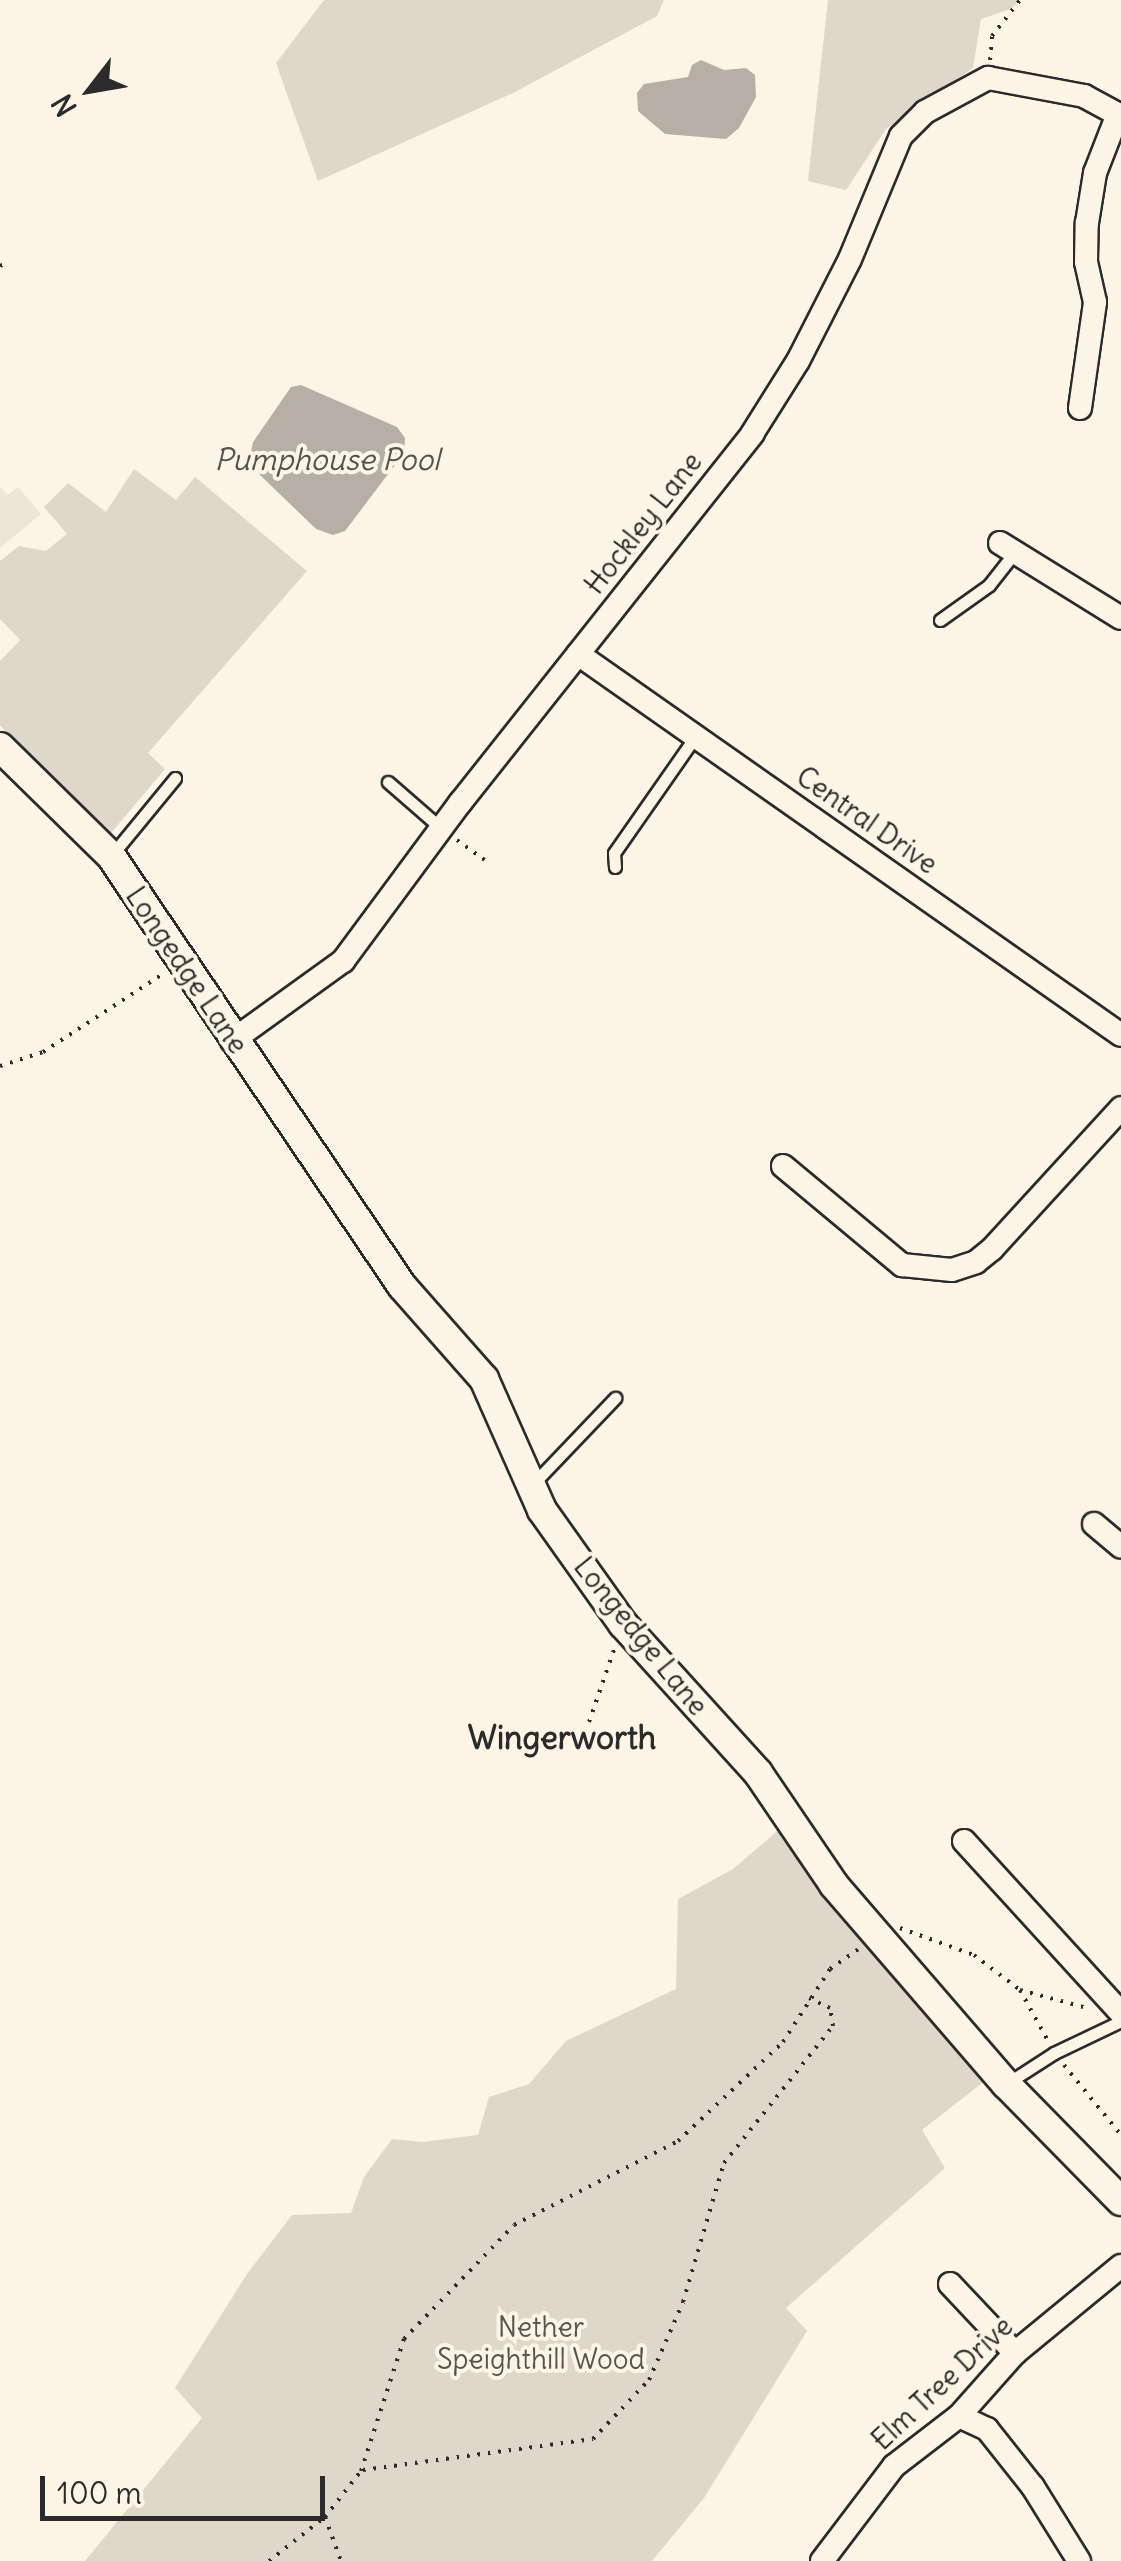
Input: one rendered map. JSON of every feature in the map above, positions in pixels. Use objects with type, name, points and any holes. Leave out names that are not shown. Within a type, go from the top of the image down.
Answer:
[{"type":"street","points":[[988,78],[1084,96],[1120,115],[1095,172],[1087,223],[1086,262],[1095,302],[1080,408]]},
{"type":"street","name":"Hockley Lane","points":[[232,1040],[342,961],[441,828],[752,434],[798,361],[850,259],[901,136],[925,112],[988,78]]},
{"type":"street","points":[[1008,548],[1121,618]]},
{"type":"street","name":"Central Drive","points":[[578,654],[1121,1035]]},
{"type":"street","name":"Longedge Lane","points":[[0,748],[110,856],[402,1286],[484,1379],[542,1510],[623,1624],[758,1773],[834,1885],[877,1935],[1006,2084],[1121,2201]]},
{"type":"street","points":[[783,1166],[902,1265],[952,1270],[976,1262],[992,1249],[1121,1108]]},
{"type":"street","points":[[1094,1524],[1121,1546]]},
{"type":"street","points":[[964,1841],[1121,2013]]},
{"type":"street","name":"Elm Tree Drive","points":[[822,2561],[894,2466],[958,2416],[1016,2353],[1121,2266]]},
{"type":"street","points":[[950,2284],[1016,2353]]},
{"type":"street","points":[[958,2416],[987,2430],[1034,2487],[1079,2561]]},
{"type":"lane","points":[[940,620],[989,585],[1008,548]]},
{"type":"lane","points":[[615,867],[614,853],[695,736]]},
{"type":"lane","points":[[110,856],[175,778]]},
{"type":"lane","points":[[388,782],[441,828]]},
{"type":"lane","points":[[531,1486],[615,1398]]},
{"type":"lane","points":[[1006,2084],[1054,2054],[1121,2021]]},
{"type":"path","points":[[988,78],[992,36],[1020,0]]},
{"type":"path","points":[[441,828],[485,860]]},
{"type":"path","points":[[0,1066],[43,1052],[181,963]]},
{"type":"path","points":[[588,1722],[623,1624]]},
{"type":"path","points":[[269,2561],[325,2517],[361,2470],[404,2339],[514,2226],[678,2141],[783,2042],[830,1969],[877,1935],[904,1926],[974,1955],[1020,1990],[1087,2008]]},
{"type":"path","points":[[1020,1990],[1054,2054],[1121,2135]]},
{"type":"path","points":[[361,2470],[593,2439],[649,2380],[683,2302],[724,2163],[833,2026],[830,2008],[810,1998]]},
{"type":"path","points":[[325,2517],[342,2561]]},
{"type":"shaded area","points":[[0,487],[7,495],[18,487],[41,514],[0,548]]},
{"type":"green space","points":[[324,0],[664,0],[657,16],[513,93],[318,181],[276,63]]},
{"type":"green space","points":[[828,0],[1020,0],[1011,9],[981,19],[973,68],[886,129],[846,190],[808,181]]},
{"type":"green space","points":[[134,469],[176,500],[195,477],[307,571],[148,753],[165,769],[106,839],[0,725],[0,661],[20,640],[0,619],[0,561],[19,546],[46,551],[67,534],[44,507],[68,483],[106,512]]},
{"type":"green space","name":"Nether Speighthill Wood","points":[[782,1827],[824,1894],[986,2080],[922,2130],[945,2168],[786,2308],[807,2331],[704,2498],[652,2561],[85,2561],[202,2418],[175,2388],[247,2274],[292,2215],[351,2213],[364,2177],[392,2139],[422,2142],[478,2135],[489,2097],[529,2084],[566,2041],[676,1989],[678,1899],[733,1869]]},
{"type":"water","points":[[701,60],[724,70],[746,68],[755,75],[756,97],[739,128],[726,139],[665,134],[638,111],[637,93],[644,84],[688,77],[692,65]]},
{"type":"water","name":"Pumphouse Pool","points":[[301,385],[397,427],[405,438],[404,453],[345,531],[333,535],[316,529],[260,475],[251,453],[253,442],[291,387]]},
{"type":"district","name":"Wingerworth","points":[[562,1738]]}]
